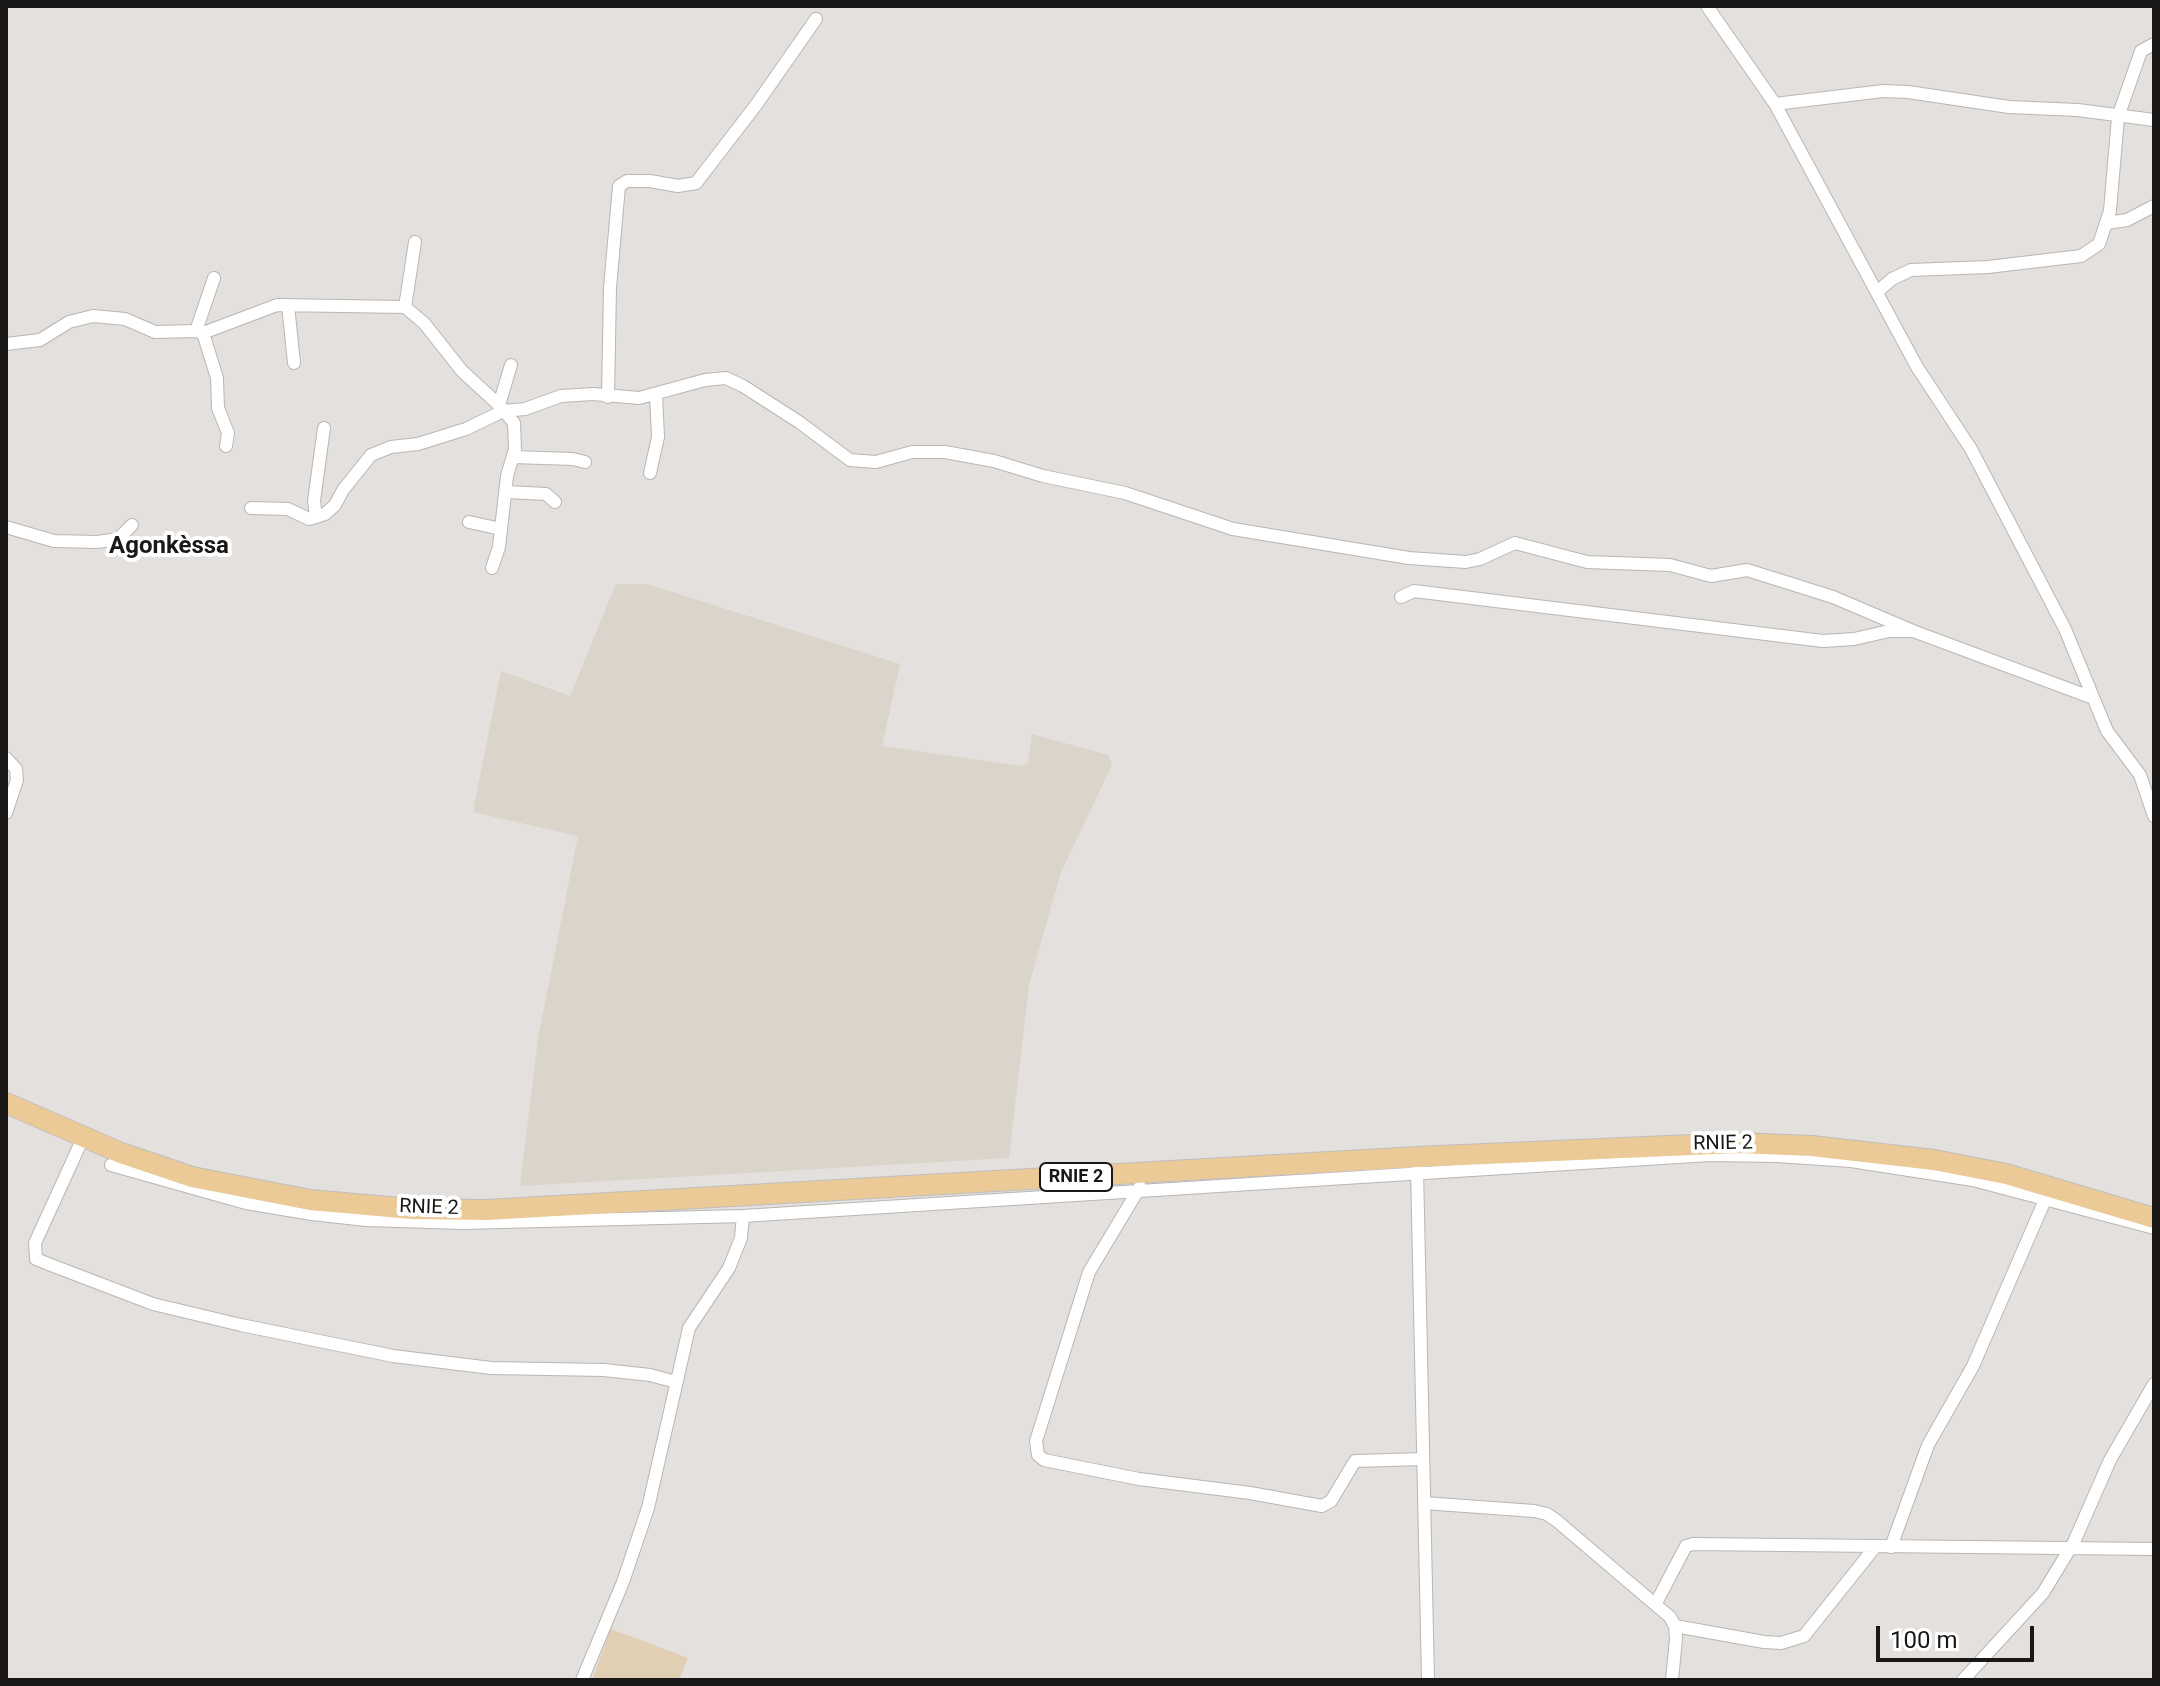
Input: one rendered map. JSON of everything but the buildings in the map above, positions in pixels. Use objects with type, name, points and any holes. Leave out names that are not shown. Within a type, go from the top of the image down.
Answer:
[{"type":"highway","name":"RNIE 2","points":[[6,1103],[83,1138],[192,1177],[310,1200],[412,1209],[486,1210],[1142,1182],[1688,1144],[1775,1144],[1934,1160],[2006,1174],[2048,1192],[2154,1218]]},
{"type":"street","points":[[1707,6],[1775,104],[1917,367],[1971,449],[2065,629],[2107,731],[2140,775],[2154,816]]},
{"type":"street","points":[[608,397],[610,288],[619,186],[627,181],[678,186],[696,183],[816,19]]},
{"type":"street","points":[[1877,292],[1892,279],[1911,270],[1988,267],[2081,256],[2099,244],[2107,223],[2118,117],[2141,51],[2154,44]]},
{"type":"street","points":[[1775,104],[1883,91],[1908,92],[2009,107],[2078,110],[2154,120]]},
{"type":"street","points":[[2107,223],[2127,220],[2154,206]]},
{"type":"street","points":[[405,307],[415,242]]},
{"type":"street","points":[[214,278],[200,332],[217,378],[218,408],[228,433],[226,446]]},
{"type":"street","points":[[288,305],[294,363]]},
{"type":"street","points":[[6,344],[40,340],[69,322],[93,316],[125,319],[155,332],[200,332],[254,312],[288,305],[405,307],[424,323],[462,371],[514,423],[513,457],[507,476],[499,547],[492,568]]},
{"type":"street","points":[[501,408],[511,365]]},
{"type":"street","points":[[251,508],[288,509],[309,519],[325,514],[371,455],[391,447],[418,444],[466,429],[501,408],[525,409],[561,396],[593,394],[639,398],[705,380],[726,378],[799,422],[850,460],[876,462],[912,452],[945,452],[1125,493],[1233,529],[1409,558],[1466,562],[1515,543],[1587,562],[1670,565],[1711,576],[1747,570],[1833,597],[1913,631],[2093,698]]},
{"type":"street","points":[[650,473],[658,437],[656,395]]},
{"type":"street","points":[[316,517],[314,501],[324,428]]},
{"type":"street","points":[[513,457],[585,462]]},
{"type":"street","points":[[507,492],[546,494],[555,502]]},
{"type":"street","points":[[469,522],[501,529]]},
{"type":"street","points":[[6,527],[54,541],[97,542],[118,539],[132,525]]},
{"type":"street","points":[[1401,597],[1414,591],[1823,641],[1854,639],[1889,631],[1913,631]]},
{"type":"street","points":[[6,758],[16,769],[17,780],[6,813]]},
{"type":"street","points":[[83,1138],[35,1243],[36,1259],[153,1304],[393,1356],[491,1368],[604,1370],[650,1375],[676,1382]]},
{"type":"street","points":[[111,1165],[246,1203],[340,1218],[463,1223],[743,1216],[1142,1182]]},
{"type":"street","points":[[1417,1165],[1428,1680]]},
{"type":"street","points":[[1142,1182],[1089,1272],[1036,1441],[1038,1455],[1044,1460],[1139,1479],[1322,1506],[1331,1501],[1355,1461],[1423,1459]]},
{"type":"street","points":[[1891,1547],[1928,1445],[1973,1366],[2048,1192],[2154,1228]]},
{"type":"street","points":[[582,1680],[623,1582],[648,1508],[689,1328],[729,1268],[741,1238],[743,1216]]},
{"type":"street","points":[[1963,1680],[2043,1593],[2069,1549],[2110,1460],[2154,1384]]},
{"type":"street","points":[[1424,1503],[1547,1514],[1670,1617],[1675,1626],[1676,1639],[1672,1680]]},
{"type":"street","points":[[1656,1603],[1686,1546],[1693,1544],[2154,1549]]},
{"type":"street","points":[[1675,1626],[1764,1642],[1781,1643],[1804,1636],[1875,1547]]},
{"type":"shaded area","points":[[616,584],[647,584],[900,664],[882,746],[1021,766],[1028,762],[1032,734],[1108,755],[1112,765],[1061,872],[1029,985],[1009,1158],[520,1186],[538,1038],[578,836],[473,812],[501,671],[570,696]]},
{"type":"shaded area","points":[[611,1629],[688,1658],[679,1680],[592,1680]]},
{"type":"district","name":"Agonkèssa","points":[[169,547]]}]
